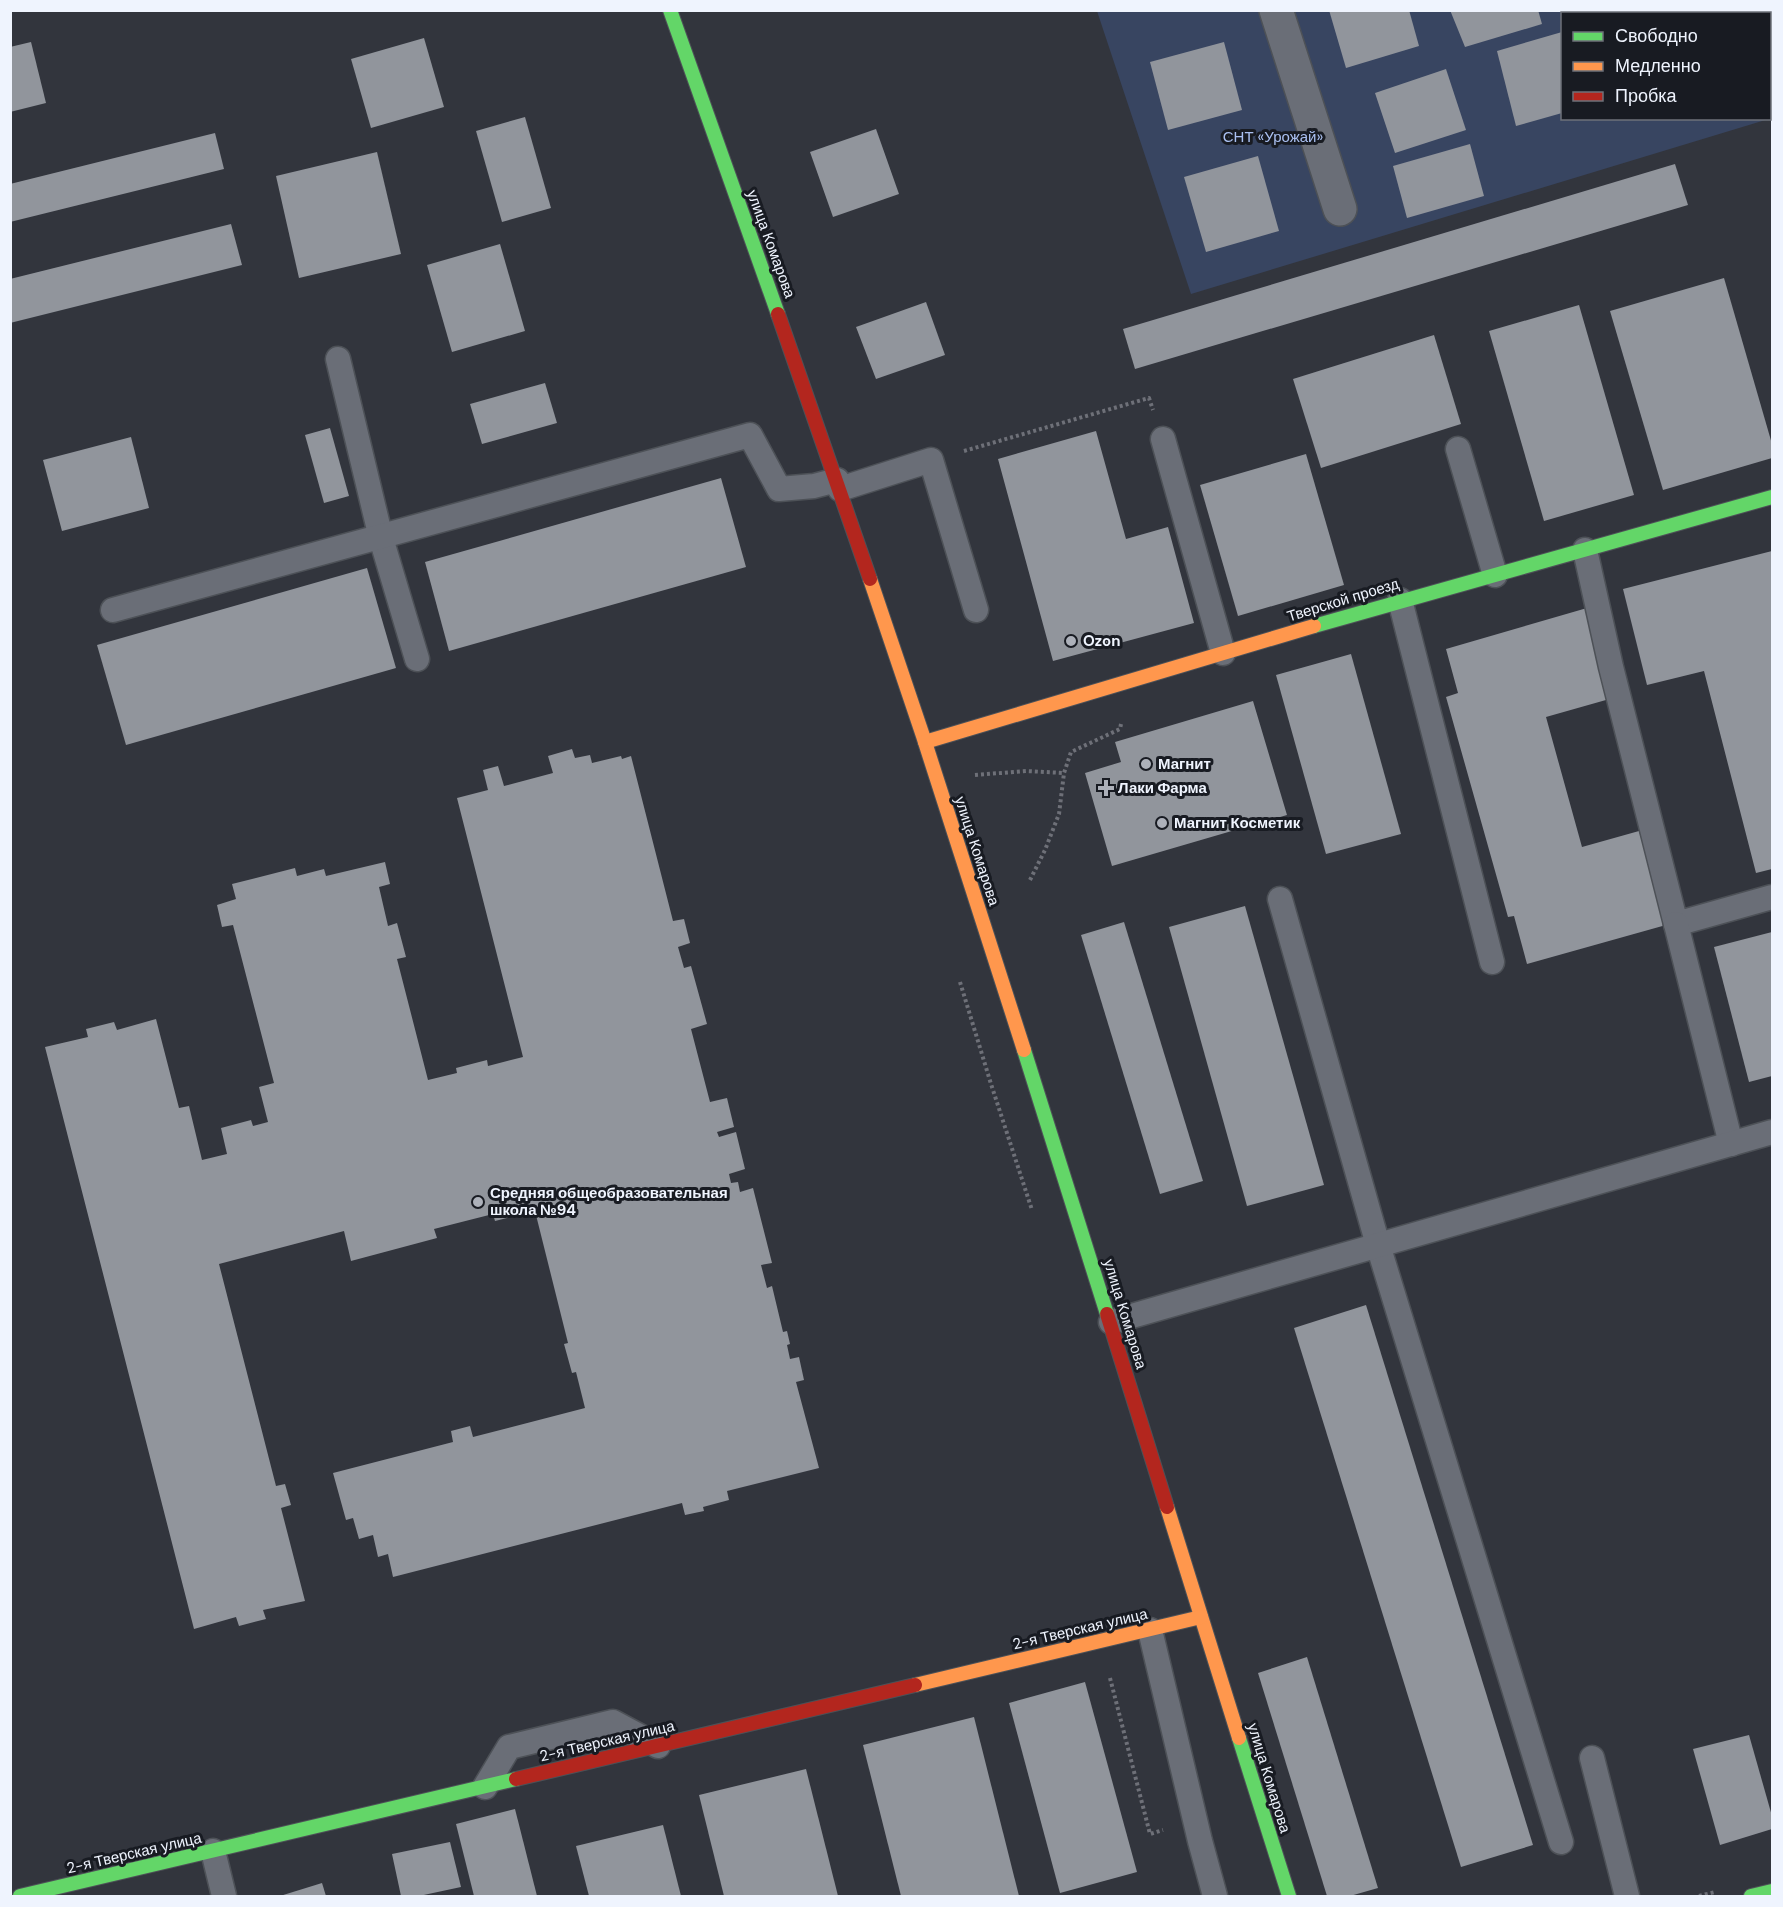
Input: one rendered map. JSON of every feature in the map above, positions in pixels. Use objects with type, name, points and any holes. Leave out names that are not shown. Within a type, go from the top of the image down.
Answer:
[{"type":"street","name":"улица Комарова","points":[[670,10],[839,484],[925,742],[1111,1322],[1289,1896]]},
{"type":"street","points":[[1276,10],[1340,209]]},
{"type":"street","name":"Тверской проезд","points":[[925,742],[1400,600],[1773,497]]},
{"type":"street","points":[[1146,1631],[1149,1622],[1165,1614],[1199,1611]]},
{"type":"street","name":"2-я Тверская улица","points":[[20,1896],[85,1889],[213,1851],[1146,1631]]},
{"type":"street","points":[[1751,1896],[1773,1891]]},
{"type":"lane","points":[[338,359],[381,538],[417,659]]},
{"type":"lane","points":[[113,610],[750,435],[779,489],[839,484],[931,460],[976,610]]},
{"type":"lane","points":[[1163,439],[1223,653]]},
{"type":"lane","points":[[1458,449],[1495,574]]},
{"type":"lane","points":[[1585,550],[1611,667],[1731,1144]]},
{"type":"lane","points":[[1400,600],[1492,962]]},
{"type":"lane","points":[[1676,924],[1773,897]]},
{"type":"lane","points":[[1280,899],[1378,1245],[1561,1842]]},
{"type":"lane","points":[[1111,1322],[1773,1132]]},
{"type":"lane","points":[[1146,1631],[1215,1896]]},
{"type":"lane","points":[[485,1787],[509,1747],[613,1722],[658,1746]]},
{"type":"lane","points":[[1592,1758],[1627,1896]]},
{"type":"lane","points":[[213,1851],[224,1896]]},
{"type":"path","points":[[931,460],[1149,398],[1163,439]]},
{"type":"path","points":[[1030,880],[1059,814],[1064,773],[1071,752]]},
{"type":"path","points":[[935,776],[1026,771],[1064,773]]},
{"type":"green space","name":"СНТ «Урожай»","points":[[1097,11],[1772,11],[1771,118],[1771,12],[1561,12],[1561,120],[1765,120],[1191,294]]},
{"type":"building","points":[[1329,10],[1409,10],[1419,46],[1346,68]]},
{"type":"building","points":[[1450,10],[1538,10],[1542,24],[1465,47]]},
{"type":"building","points":[[1561,32],[1561,113],[1516,126],[1497,51]]},
{"type":"building","points":[[424,38],[444,107],[371,128],[351,59]]},
{"type":"building","points":[[31,42],[46,103],[10,112],[10,47]]},
{"type":"building","points":[[1224,42],[1242,110],[1168,130],[1150,62]]},
{"type":"building","points":[[1446,69],[1466,130],[1395,153],[1375,93]]},
{"type":"building","points":[[525,117],[551,208],[502,222],[476,131]]},
{"type":"building","points":[[876,129],[899,194],[833,217],[810,152]]},
{"type":"building","points":[[215,133],[224,169],[10,222],[10,184]]},
{"type":"building","points":[[1470,144],[1484,196],[1407,218],[1393,166]]},
{"type":"building","points":[[377,152],[401,254],[299,278],[276,176]]},
{"type":"building","points":[[1258,156],[1279,231],[1206,252],[1184,177]]},
{"type":"building","points":[[1675,164],[1688,205],[1135,369],[1123,329]]},
{"type":"building","points":[[231,224],[242,265],[10,323],[10,279]]},
{"type":"building","points":[[500,244],[525,331],[452,352],[427,265]]},
{"type":"building","points":[[1724,278],[1772,444],[1772,458],[1663,490],[1610,311]]},
{"type":"building","points":[[926,302],[945,355],[876,379],[856,327]]},
{"type":"building","points":[[1579,305],[1634,495],[1544,521],[1489,331]]},
{"type":"building","points":[[1434,335],[1461,424],[1321,468],[1293,379]]},
{"type":"building","points":[[545,383],[557,423],[482,444],[470,404]]},
{"type":"building","points":[[330,428],[349,496],[324,503],[305,435]]},
{"type":"building","points":[[1096,431],[1126,539],[1168,527],[1194,623],[1053,661],[998,459]]},
{"type":"building","points":[[131,437],[149,508],[62,531],[43,460]]},
{"type":"building","points":[[1306,454],[1344,585],[1238,616],[1200,485]]},
{"type":"building","points":[[721,478],[746,567],[449,651],[425,562]]},
{"type":"building","points":[[1772,551],[1772,869],[1756,873],[1704,671],[1647,685],[1623,589]]},
{"type":"building","points":[[367,568],[396,668],[126,745],[97,645]]},
{"type":"building","points":[[1587,608],[1613,698],[1546,717],[1582,847],[1639,831],[1666,925],[1527,964],[1514,916],[1508,917],[1446,697],[1458,693],[1446,649]]},
{"type":"building","points":[[1351,654],[1401,834],[1326,854],[1276,675]]},
{"type":"building","points":[[1253,701],[1287,815],[1112,866],[1085,773],[1121,762],[1115,742]]},
{"type":"building","points":[[572,749],[575,758],[590,755],[592,763],[631,756],[673,921],[684,919],[690,943],[678,947],[684,968],[691,966],[707,1024],[691,1029],[710,1102],[727,1098],[734,1127],[717,1132],[719,1137],[736,1132],[745,1169],[729,1174],[731,1183],[738,1182],[740,1192],[753,1188],[772,1263],[761,1265],[767,1288],[772,1286],[783,1332],[787,1331],[790,1359],[799,1357],[804,1380],[796,1382],[819,1468],[727,1491],[729,1500],[703,1507],[704,1511],[685,1515],[682,1503],[393,1577],[388,1554],[378,1557],[373,1535],[359,1539],[353,1518],[346,1520],[333,1473],[453,1442],[451,1431],[470,1426],[473,1437],[585,1408],[576,1372],[572,1373],[564,1344],[568,1343],[535,1211],[495,1221],[493,1214],[434,1229],[437,1238],[351,1261],[344,1231],[219,1264],[276,1486],[285,1484],[291,1505],[281,1508],[305,1601],[263,1610],[266,1619],[239,1626],[236,1617],[194,1629],[45,1047],[88,1037],[86,1029],[114,1022],[117,1030],[156,1019],[179,1108],[189,1106],[202,1160],[227,1154],[221,1128],[251,1120],[253,1126],[268,1122],[259,1087],[274,1083],[233,925],[222,927],[217,905],[236,899],[232,884],[295,868],[297,876],[324,869],[326,876],[385,862],[390,884],[379,887],[388,926],[397,923],[406,957],[397,959],[428,1080],[457,1073],[456,1068],[487,1060],[488,1066],[523,1057],[457,798],[488,790],[483,770],[498,766],[504,786],[553,773],[548,756]]},
{"type":"building","points":[[1245,906],[1324,1185],[1247,1206],[1169,927]]},
{"type":"building","points":[[1124,922],[1203,1181],[1160,1194],[1081,935]]},
{"type":"building","points":[[1772,932],[1772,1076],[1749,1082],[1714,947]]},
{"type":"building","points":[[1366,1305],[1533,1845],[1461,1867],[1294,1328]]},
{"type":"building","points":[[1307,1657],[1378,1888],[1350,1896],[1327,1896],[1258,1673]]},
{"type":"building","points":[[1085,1682],[1137,1872],[1060,1893],[1009,1703]]},
{"type":"building","points":[[974,1717],[1019,1896],[901,1896],[863,1745]]},
{"type":"building","points":[[1749,1735],[1772,1816],[1772,1829],[1720,1845],[1693,1749]]},
{"type":"building","points":[[806,1769],[838,1896],[724,1896],[699,1795]]},
{"type":"building","points":[[515,1809],[537,1896],[474,1896],[456,1824]]},
{"type":"building","points":[[663,1825],[681,1896],[589,1896],[576,1846]]},
{"type":"building","points":[[450,1842],[461,1887],[419,1896],[401,1896],[392,1854]]},
{"type":"building","points":[[322,1883],[326,1896],[280,1896]]},
{"type":"traffic: fast","points":[[670,10],[778,314]]},
{"type":"traffic: fast","points":[[1314,626],[1772,497]]},
{"type":"traffic: fast","points":[[1024,1050],[1107,1314]]},
{"type":"traffic: fast","points":[[1239,1738],[1289,1896]]},
{"type":"traffic: fast","points":[[20,1896],[516,1779]]},
{"type":"traffic: fast","points":[[1751,1896],[1772,1891]]},
{"type":"traffic: slow","points":[[870,579],[1024,1050]]},
{"type":"traffic: slow","points":[[925,742],[1314,626]]},
{"type":"traffic: slow","points":[[1167,1507],[1239,1738]]},
{"type":"traffic: slow","points":[[915,1685],[1201,1617]]},
{"type":"traffic: jam","points":[[778,314],[870,579]]},
{"type":"traffic: jam","points":[[1107,1314],[1167,1507]]},
{"type":"traffic: jam","points":[[516,1779],[915,1685]]},
{"type":"place","name":"Ozon","points":[[1071,641]]},
{"type":"place","name":"Магнит","points":[[1146,764]]},
{"type":"place","name":"Лаки Фарма","points":[[1106,788]]},
{"type":"place","name":"Магнит Косметик","points":[[1162,823]]},
{"type":"place","name":"Средняя общеобразовательная школа №94","points":[[478,1202]]}]
